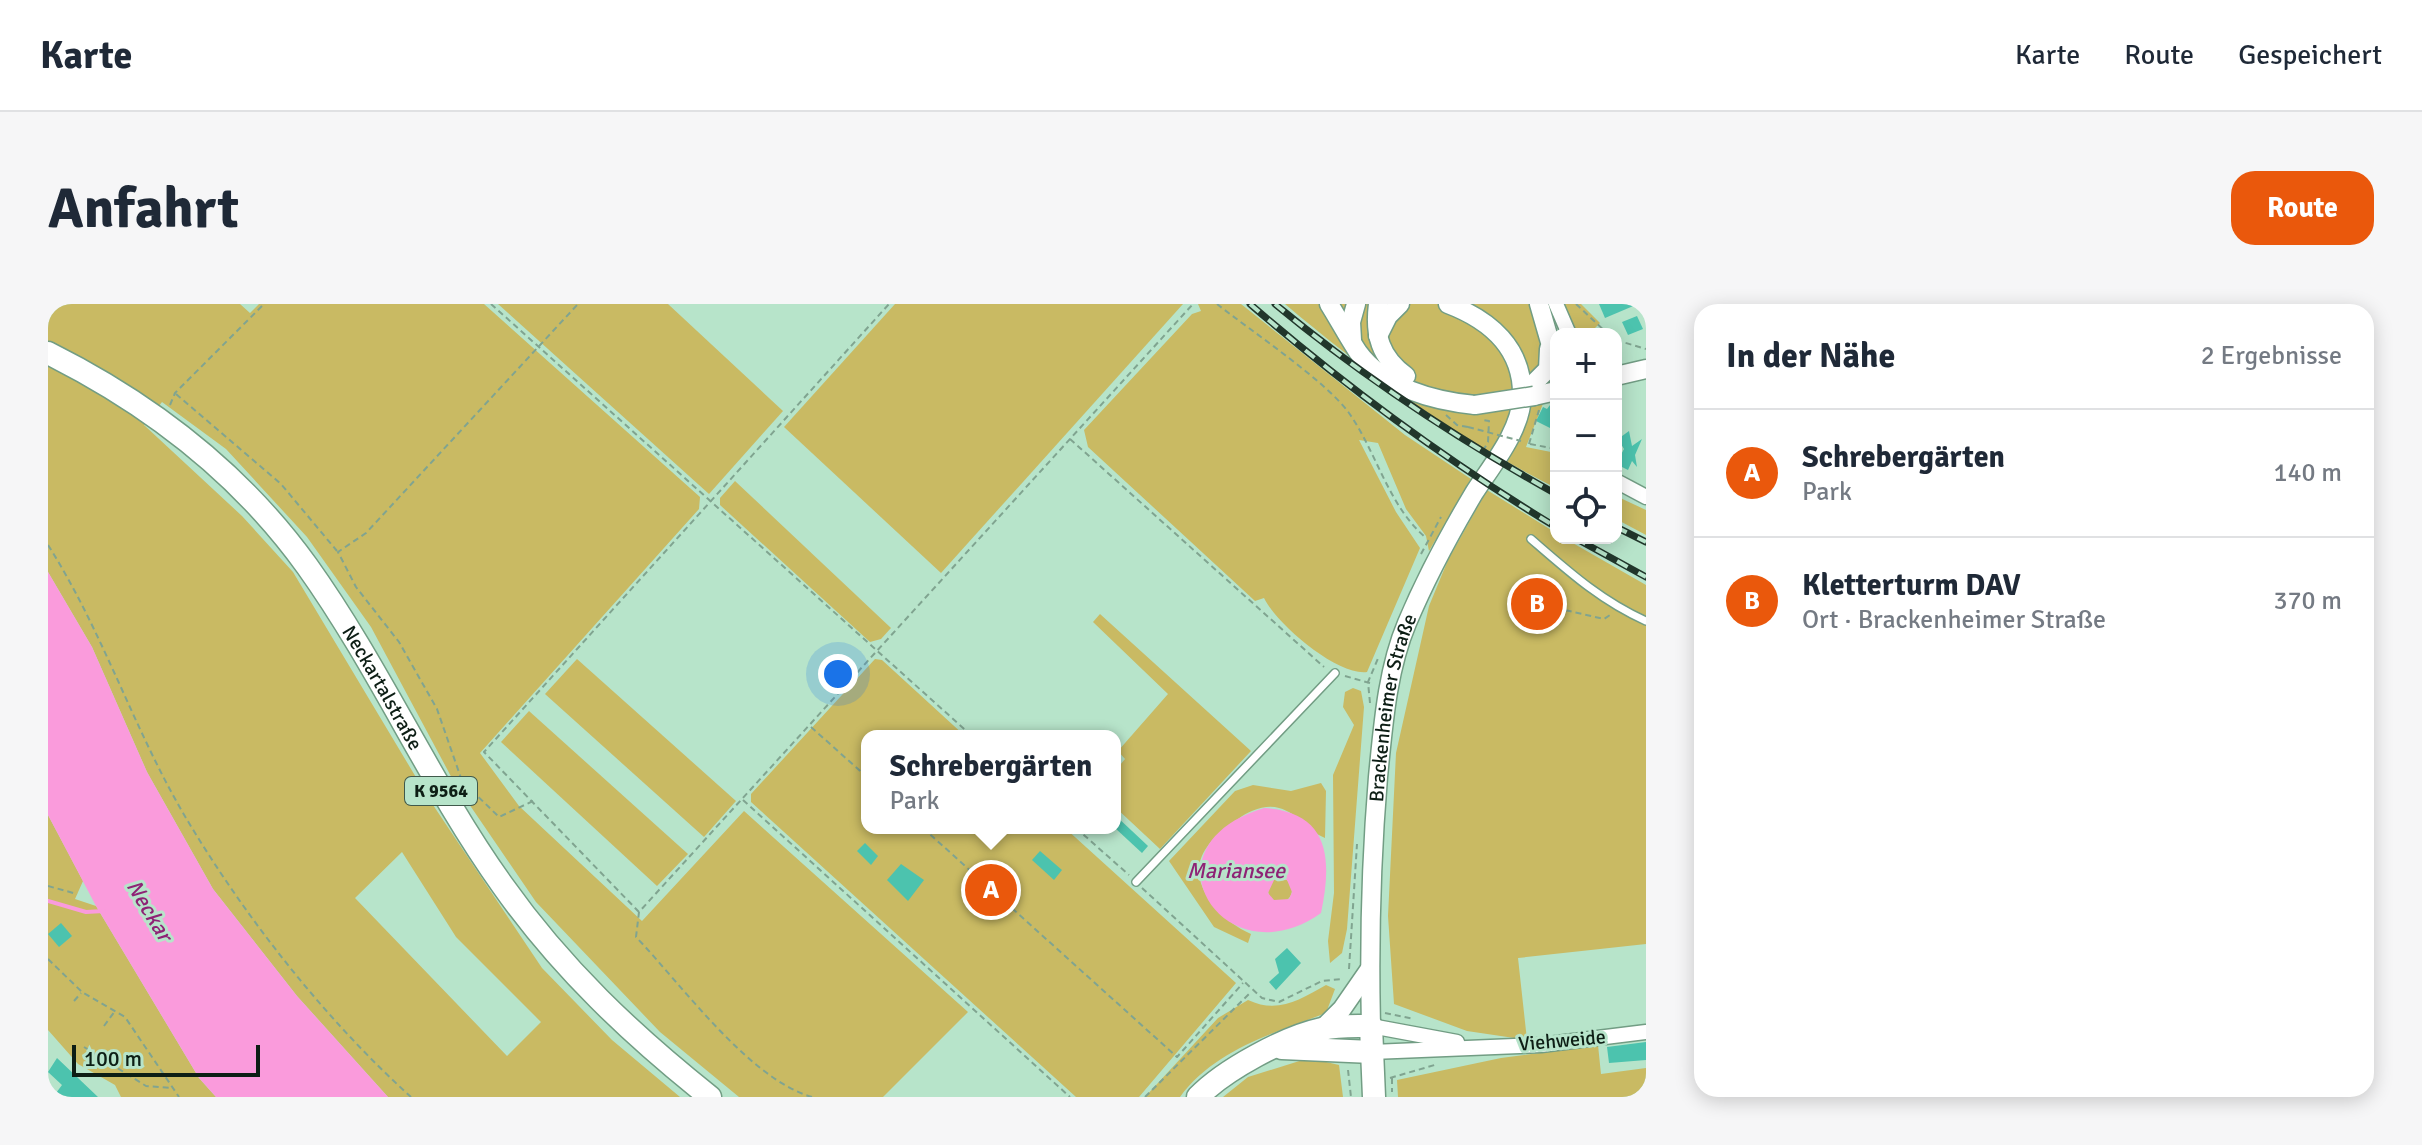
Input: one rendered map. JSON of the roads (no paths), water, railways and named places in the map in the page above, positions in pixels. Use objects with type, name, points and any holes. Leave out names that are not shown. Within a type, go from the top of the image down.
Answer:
[{"type":"main road","points":[[1329,304],[1360,354],[1404,387],[1449,402],[1471,404],[1542,391],[1548,369],[1549,342]]},
{"type":"main road","points":[[1352,340],[1351,322],[1356,304]]},
{"type":"main road","points":[[1378,304],[1377,338],[1388,361],[1407,377],[1471,404]]},
{"type":"main road","points":[[1377,338],[1388,316],[1400,304]]},
{"type":"main road","name":"Brackenheimer Straße","points":[[1374,1097],[1369,879],[1382,738],[1390,687],[1405,626],[1434,564],[1502,450],[1522,400],[1521,379],[1504,339],[1488,323],[1448,304]]},
{"type":"main road","points":[[1539,304],[1550,345]]},
{"type":"main road","name":"Neckartalstraße","points":[[48,353],[136,402],[207,457],[250,499],[306,565],[355,641],[474,844],[530,921],[606,1009],[650,1050],[710,1097]]},
{"type":"main road","points":[[1622,375],[1646,369]]},
{"type":"main road","points":[[1322,1029],[1354,995],[1369,970]]},
{"type":"main road","points":[[1198,1097],[1238,1066],[1322,1029],[1371,1026]]},
{"type":"main road","points":[[1276,1048],[1372,1052]]},
{"type":"street","points":[[1556,304],[1566,328]]},
{"type":"street","points":[[1622,484],[1646,497]]},
{"type":"street","name":"Viehweide","points":[[1371,1026],[1477,1046]]},
{"type":"street","name":"Viehweide","points":[[1372,1052],[1541,1045],[1646,1032]]},
{"type":"lane","points":[[1531,539],[1587,589],[1616,608],[1646,621]]},
{"type":"lane","points":[[1136,882],[1335,673]]},
{"type":"water","name":"Neckar","points":[[48,572],[92,647],[147,772],[213,889],[297,996],[388,1097],[216,1097],[199,1078],[96,906],[48,815]]},
{"type":"water","name":"Mariansee","points":[[1264,808],[1303,819],[1314,829],[1322,842],[1325,858],[1321,913],[1285,930],[1253,931],[1227,920],[1208,901],[1201,876],[1206,850],[1226,826]],"holes":[[[1275,878],[1287,880],[1292,892],[1289,899],[1274,900],[1268,893]]]},
{"type":"waterway","points":[[48,901],[86,912],[104,911]]},
{"type":"railway","points":[[1250,304],[1398,422],[1550,523]]},
{"type":"railway","points":[[1275,304],[1342,357],[1411,405],[1550,491]]},
{"type":"railway","points":[[1622,530],[1646,542]]},
{"type":"railway","points":[[1586,544],[1646,577]]},
{"type":"place","name":"Kletterturm DAV","points":[[1537,604]]},
{"type":"place","name":"Schrebergärten","points":[[991,890]]}]
